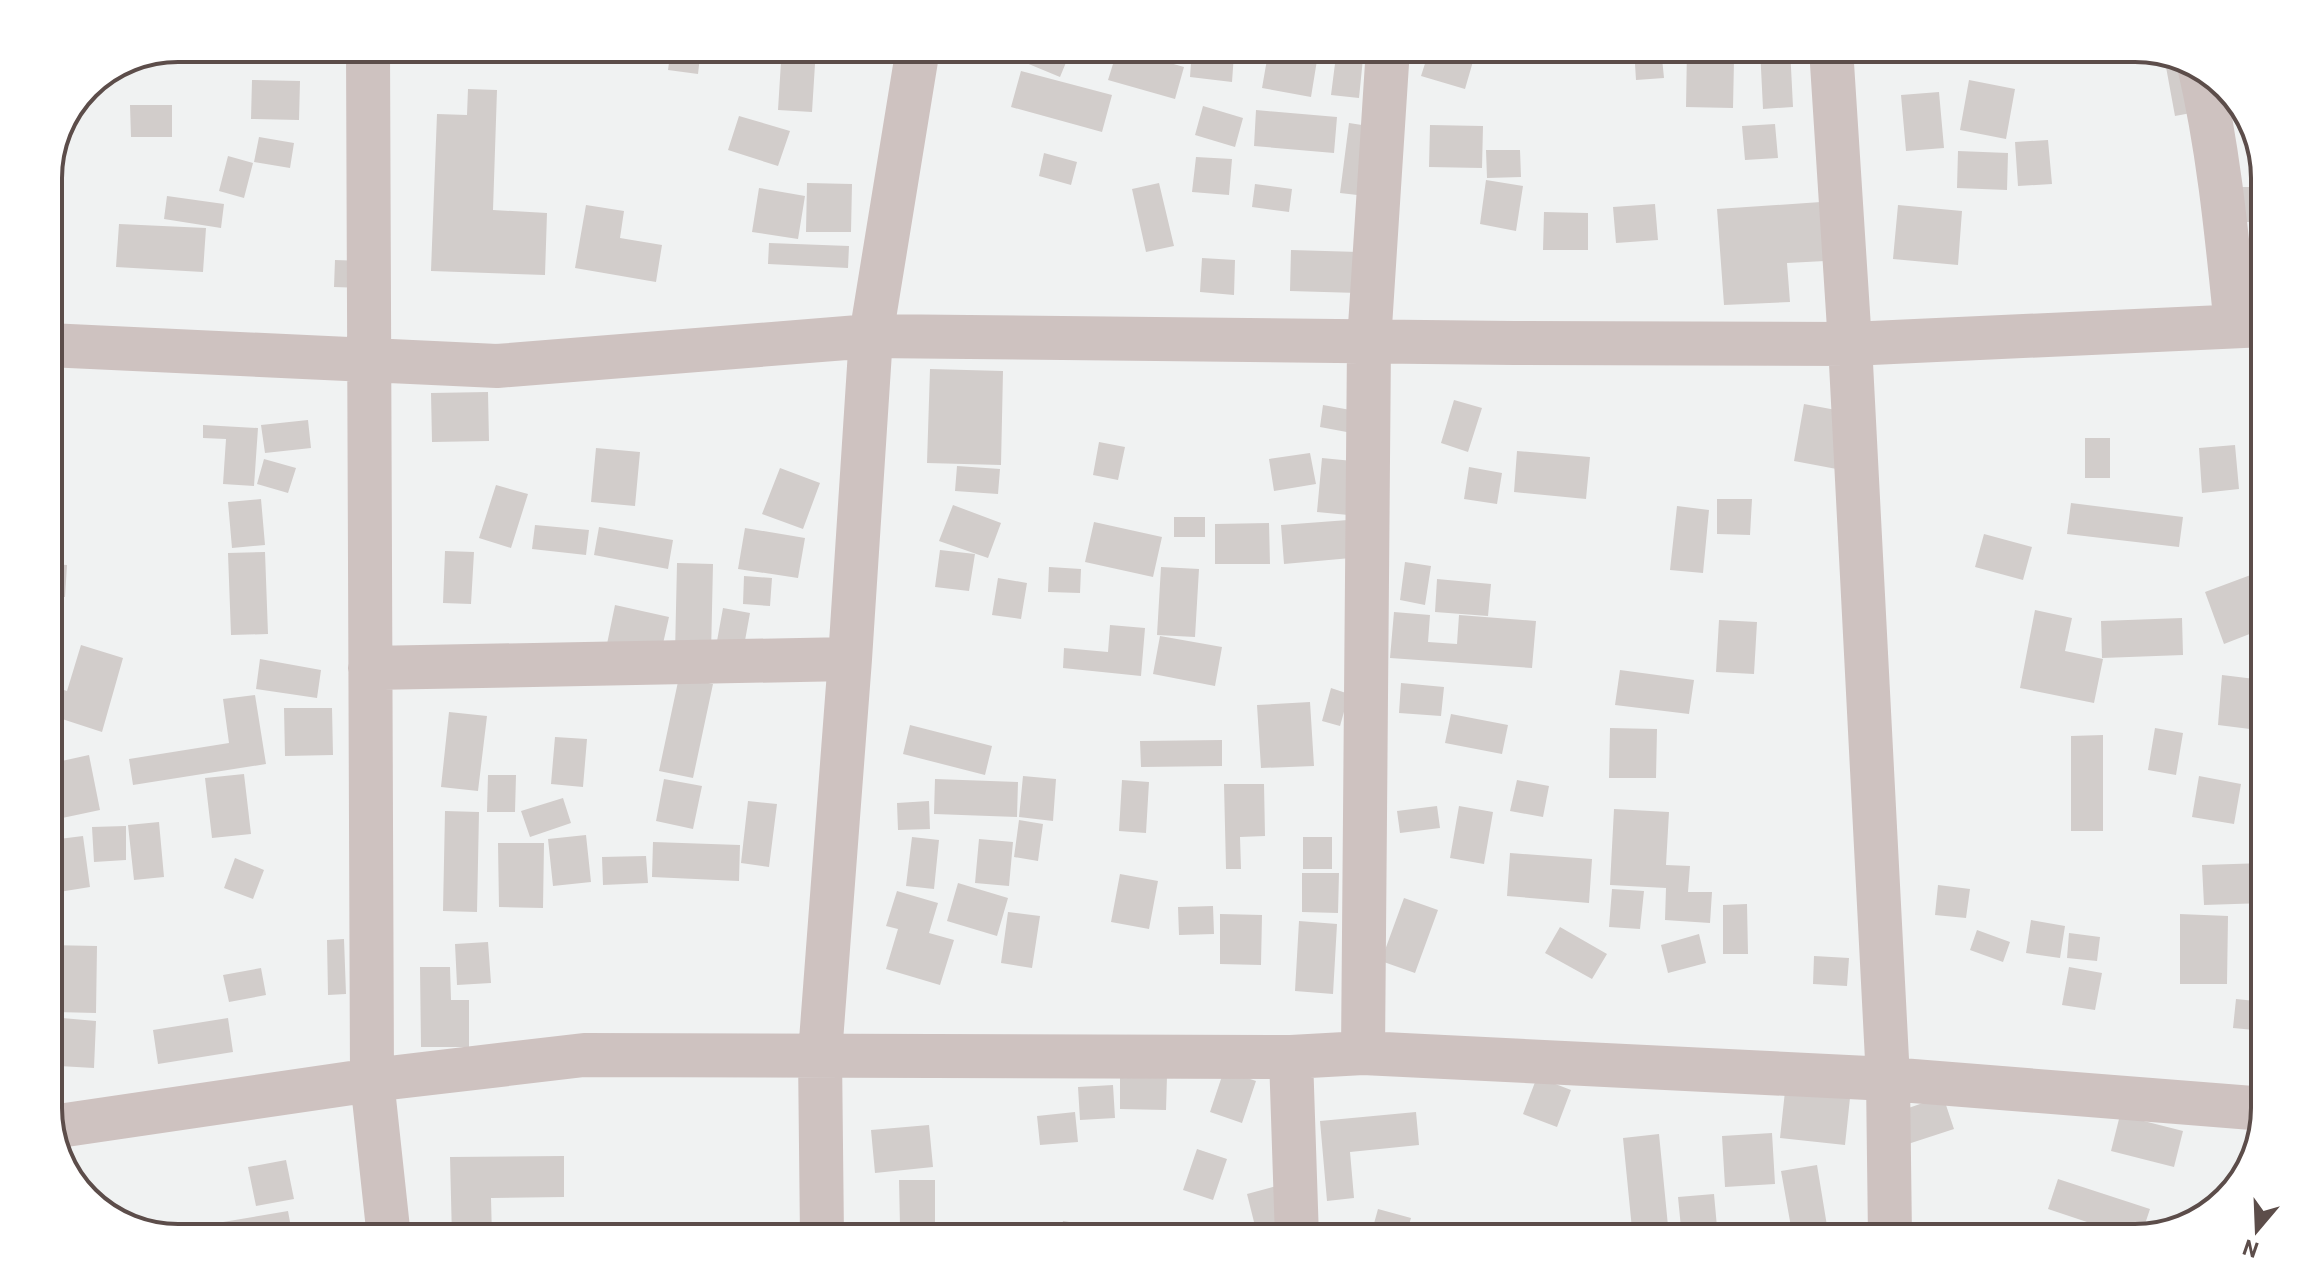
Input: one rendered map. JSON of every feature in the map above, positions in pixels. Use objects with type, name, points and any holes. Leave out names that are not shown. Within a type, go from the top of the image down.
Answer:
[{"type":"street","points":[[368,62],[372,1080],[387,1224]]},
{"type":"street","points":[[822,1224],[820,1054],[871,336],[916,62]]},
{"type":"street","points":[[1363,1053],[1369,342],[1387,62]]},
{"type":"street","points":[[1832,62],[1850,344],[1888,1079],[1890,1224]]},
{"type":"street","points":[[62,346],[497,366],[871,336],[1850,344],[2250,325],[2224,205],[2204,86]]},
{"type":"street","points":[[370,668],[850,659]]},
{"type":"street","points":[[63,1125],[372,1080],[584,1055],[1291,1057],[1363,1053],[1888,1079],[2251,1108]]},
{"type":"street","points":[[1291,1057],[1297,1224]]},
{"type":"building","points":[[669,62],[699,62],[698,74],[668,70]]},
{"type":"building","points":[[781,62],[815,64],[812,112],[778,110]]},
{"type":"building","points":[[1024,62],[1066,62],[1060,77]]},
{"type":"building","points":[[1114,62],[1167,62],[1184,67],[1175,99],[1108,80]]},
{"type":"building","points":[[1191,62],[1233,62],[1232,82],[1190,77]]},
{"type":"building","points":[[1267,62],[1317,62],[1311,97],[1262,88]]},
{"type":"building","points":[[1335,62],[1363,62],[1359,98],[1331,95]]},
{"type":"building","points":[[1426,62],[1473,62],[1465,89],[1421,76]]},
{"type":"building","points":[[1635,62],[1662,62],[1664,78],[1636,80]]},
{"type":"building","points":[[1687,62],[1734,62],[1733,108],[1686,107]]},
{"type":"building","points":[[1761,62],[1791,62],[1793,107],[1763,109]]},
{"type":"building","points":[[2166,66],[2202,85],[2207,110],[2175,116]]},
{"type":"building","points":[[1021,71],[1112,95],[1102,132],[1011,107]]},
{"type":"building","points":[[252,80],[300,81],[299,120],[251,119]]},
{"type":"building","points":[[1969,80],[2015,89],[2006,139],[1960,130]]},
{"type":"building","points":[[468,89],[497,90],[493,210],[547,213],[545,275],[431,271],[437,114],[467,115]]},
{"type":"building","points":[[1939,92],[1944,148],[1906,151],[1901,95]]},
{"type":"building","points":[[130,105],[172,105],[172,137],[131,137]]},
{"type":"building","points":[[1203,106],[1243,118],[1235,147],[1195,135]]},
{"type":"building","points":[[1256,110],[1337,117],[1334,153],[1254,146]]},
{"type":"building","points":[[739,116],[790,131],[778,166],[728,150]]},
{"type":"building","points":[[1349,123],[1375,127],[1366,196],[1340,193]]},
{"type":"building","points":[[1775,124],[1778,158],[1745,160],[1742,126]]},
{"type":"building","points":[[1430,125],[1483,126],[1482,168],[1429,167]]},
{"type":"building","points":[[259,137],[294,143],[290,168],[254,162]]},
{"type":"building","points":[[2048,140],[2052,184],[2018,186],[2015,142]]},
{"type":"building","points":[[1486,150],[1520,150],[1521,177],[1487,178]]},
{"type":"building","points":[[1958,151],[2008,153],[2007,190],[1957,188]]},
{"type":"building","points":[[1044,153],[1077,162],[1071,185],[1039,176]]},
{"type":"building","points":[[228,156],[253,163],[244,198],[219,191]]},
{"type":"building","points":[[1196,157],[1232,159],[1229,195],[1192,192]]},
{"type":"building","points":[[1486,180],[1523,186],[1516,231],[1480,224]]},
{"type":"building","points":[[807,183],[852,184],[851,232],[806,232]]},
{"type":"building","points":[[1159,183],[1174,246],[1146,252],[1132,189]]},
{"type":"building","points":[[1255,184],[1292,189],[1289,212],[1252,207]]},
{"type":"building","points":[[2238,187],[2251,187],[2251,222],[2239,222]]},
{"type":"building","points":[[759,188],[805,196],[798,239],[752,232]]},
{"type":"building","points":[[167,196],[224,204],[221,228],[164,219]]},
{"type":"building","points":[[1821,202],[1825,261],[1787,263],[1790,302],[1724,305],[1717,209]]},
{"type":"building","points":[[1655,204],[1658,240],[1616,243],[1613,207]]},
{"type":"building","points":[[586,205],[624,211],[620,238],[662,245],[656,282],[575,268]]},
{"type":"building","points":[[1898,205],[1962,211],[1958,265],[1893,259]]},
{"type":"building","points":[[1544,212],[1588,213],[1588,250],[1543,250]]},
{"type":"building","points":[[119,224],[206,228],[203,272],[116,267]]},
{"type":"building","points":[[769,243],[849,246],[848,268],[768,264]]},
{"type":"building","points":[[1291,250],[1359,252],[1358,293],[1290,291]]},
{"type":"building","points":[[1202,258],[1235,260],[1234,295],[1200,292]]},
{"type":"building","points":[[335,260],[364,261],[363,288],[334,287]]},
{"type":"building","points":[[930,369],[1003,371],[1001,465],[927,463]]},
{"type":"building","points":[[488,392],[489,441],[432,442],[431,393]]},
{"type":"building","points":[[1454,400],[1482,408],[1468,452],[1441,443]]},
{"type":"building","points":[[1804,404],[1852,413],[1842,470],[1794,461]]},
{"type":"building","points":[[1323,405],[1356,411],[1352,433],[1320,427]]},
{"type":"building","points":[[308,420],[311,448],[265,453],[261,425]]},
{"type":"building","points":[[203,425],[258,428],[254,486],[223,484],[226,439],[203,438]]},
{"type":"building","points":[[2085,438],[2110,438],[2110,478],[2085,478]]},
{"type":"building","points":[[1099,442],[1125,447],[1118,480],[1093,475]]},
{"type":"building","points":[[2235,445],[2239,489],[2202,493],[2199,448]]},
{"type":"building","points":[[596,448],[640,452],[635,506],[591,502]]},
{"type":"building","points":[[1517,451],[1590,457],[1586,499],[1514,492]]},
{"type":"building","points":[[1310,453],[1316,484],[1274,491],[1269,459]]},
{"type":"building","points":[[1322,458],[1363,462],[1359,516],[1317,512]]},
{"type":"building","points":[[264,459],[296,468],[288,493],[257,484]]},
{"type":"building","points":[[957,466],[1000,469],[998,494],[955,491]]},
{"type":"building","points":[[1469,467],[1502,473],[1497,504],[1464,499]]},
{"type":"building","points":[[780,468],[820,483],[803,529],[762,514]]},
{"type":"building","points":[[496,485],[528,494],[511,548],[479,538]]},
{"type":"building","points":[[261,499],[265,545],[232,548],[228,502]]},
{"type":"building","points":[[1717,499],[1752,499],[1750,535],[1717,534]]},
{"type":"building","points":[[2071,503],[2183,517],[2179,547],[2067,534]]},
{"type":"building","points":[[953,505],[1001,523],[988,558],[939,541]]},
{"type":"building","points":[[1677,506],[1709,510],[1703,573],[1670,570]]},
{"type":"building","points":[[1174,517],[1205,517],[1205,537],[1174,537]]},
{"type":"building","points":[[1348,520],[1351,558],[1284,564],[1281,525]]},
{"type":"building","points":[[1094,522],[1162,537],[1153,577],[1085,562]]},
{"type":"building","points":[[1269,523],[1270,564],[1215,564],[1215,524]]},
{"type":"building","points":[[535,525],[589,530],[586,555],[532,549]]},
{"type":"building","points":[[599,527],[673,540],[668,569],[594,555]]},
{"type":"building","points":[[745,528],[805,538],[798,578],[738,569]]},
{"type":"building","points":[[1984,534],[2032,547],[2023,580],[1975,567]]},
{"type":"building","points":[[940,550],[975,554],[969,591],[935,587]]},
{"type":"building","points":[[445,551],[474,552],[471,604],[443,603]]},
{"type":"building","points":[[265,552],[268,634],[231,635],[228,553]]},
{"type":"building","points":[[1405,562],[1431,566],[1425,605],[1400,600]]},
{"type":"building","points":[[677,563],[713,564],[711,655],[675,654]]},
{"type":"building","points":[[62,565],[67,565],[65,597],[62,597]]},
{"type":"building","points":[[1049,567],[1081,569],[1080,593],[1048,592]]},
{"type":"building","points":[[1161,567],[1199,569],[1195,637],[1157,635]]},
{"type":"building","points":[[2251,575],[2251,633],[2224,644],[2205,592]]},
{"type":"building","points":[[744,576],[772,578],[770,606],[743,604]]},
{"type":"building","points":[[998,578],[1027,583],[1021,619],[992,615]]},
{"type":"building","points":[[1437,579],[1491,584],[1488,616],[1435,612]]},
{"type":"building","points":[[615,605],[669,617],[660,657],[607,644]]},
{"type":"building","points":[[723,608],[750,613],[744,646],[717,641]]},
{"type":"building","points":[[2035,610],[2072,618],[2065,651],[2103,659],[2094,703],[2020,688]]},
{"type":"building","points":[[1394,612],[1430,615],[1428,642],[1457,644],[1459,615],[1536,621],[1532,668],[1390,658]]},
{"type":"building","points":[[2182,618],[2183,655],[2102,658],[2101,621]]},
{"type":"building","points":[[1719,620],[1757,622],[1754,674],[1716,672]]},
{"type":"building","points":[[1110,625],[1145,628],[1141,676],[1063,668],[1064,648],[1108,652]]},
{"type":"building","points":[[1160,636],[1222,647],[1215,686],[1153,674]]},
{"type":"building","points":[[81,645],[123,658],[102,732],[62,719],[62,689],[67,691]]},
{"type":"building","points":[[260,659],[321,670],[317,698],[256,689]]},
{"type":"building","points":[[1620,670],[1694,680],[1689,714],[1615,705]]},
{"type":"building","points":[[2222,675],[2251,679],[2250,729],[2218,725]]},
{"type":"building","points":[[679,677],[713,684],[693,778],[659,771]]},
{"type":"building","points":[[1401,683],[1444,687],[1441,716],[1399,713]]},
{"type":"building","points":[[1331,688],[1349,694],[1340,726],[1322,721]]},
{"type":"building","points":[[255,695],[266,764],[133,785],[129,759],[229,743],[223,699]]},
{"type":"building","points":[[1310,702],[1314,766],[1261,768],[1257,705]]},
{"type":"building","points":[[284,708],[332,708],[333,755],[285,756]]},
{"type":"building","points":[[449,712],[487,716],[478,791],[441,787]]},
{"type":"building","points":[[1451,714],[1508,725],[1502,754],[1445,743]]},
{"type":"building","points":[[910,725],[992,746],[985,775],[903,754]]},
{"type":"building","points":[[1610,728],[1657,729],[1656,778],[1609,778]]},
{"type":"building","points":[[2155,728],[2183,733],[2176,775],[2148,770]]},
{"type":"building","points":[[2103,735],[2103,831],[2071,831],[2071,736]]},
{"type":"building","points":[[555,737],[587,739],[583,787],[551,784]]},
{"type":"building","points":[[1222,740],[1222,766],[1141,767],[1140,741]]},
{"type":"building","points":[[89,755],[100,810],[62,818],[62,761]]},
{"type":"building","points":[[244,774],[251,834],[212,838],[205,778]]},
{"type":"building","points":[[488,775],[516,775],[515,812],[487,812]]},
{"type":"building","points":[[1023,776],[1056,779],[1053,821],[1019,817]]},
{"type":"building","points":[[2199,776],[2241,784],[2234,824],[2192,817]]},
{"type":"building","points":[[664,779],[702,786],[693,829],[656,821]]},
{"type":"building","points":[[935,779],[1018,782],[1017,817],[934,814]]},
{"type":"building","points":[[1122,780],[1149,782],[1146,833],[1119,831]]},
{"type":"building","points":[[1517,780],[1549,786],[1543,817],[1510,811]]},
{"type":"building","points":[[1224,784],[1264,784],[1265,836],[1240,837],[1241,869],[1226,869]]},
{"type":"building","points":[[563,798],[571,823],[530,837],[521,811]]},
{"type":"building","points":[[748,801],[777,804],[769,867],[741,863]]},
{"type":"building","points":[[929,801],[930,829],[898,830],[897,803]]},
{"type":"building","points":[[1437,806],[1440,828],[1400,833],[1397,811]]},
{"type":"building","points":[[1459,806],[1493,812],[1484,864],[1450,858]]},
{"type":"building","points":[[1614,809],[1669,812],[1666,865],[1690,866],[1688,892],[1712,892],[1710,923],[1665,920],[1666,888],[1610,885]]},
{"type":"building","points":[[445,811],[479,812],[477,912],[443,911]]},
{"type":"building","points":[[1019,820],[1043,824],[1038,861],[1014,857]]},
{"type":"building","points":[[159,822],[164,877],[134,880],[128,825]]},
{"type":"building","points":[[126,826],[126,860],[94,862],[92,827]]},
{"type":"building","points":[[586,835],[591,882],[553,886],[548,839]]},
{"type":"building","points":[[83,836],[90,887],[62,892],[62,839]]},
{"type":"building","points":[[912,837],[939,840],[934,889],[906,886]]},
{"type":"building","points":[[1303,837],[1332,837],[1332,869],[1303,869]]},
{"type":"building","points":[[979,839],[1013,842],[1009,886],[975,883]]},
{"type":"building","points":[[653,842],[740,845],[739,881],[652,877]]},
{"type":"building","points":[[498,843],[544,843],[543,908],[499,907]]},
{"type":"building","points":[[1510,853],[1592,859],[1589,903],[1507,896]]},
{"type":"building","points":[[646,856],[648,883],[603,885],[602,857]]},
{"type":"building","points":[[235,858],[264,870],[253,899],[224,888]]},
{"type":"building","points":[[2251,863],[2251,903],[2204,905],[2202,865]]},
{"type":"building","points":[[1302,873],[1339,873],[1338,913],[1302,912]]},
{"type":"building","points":[[1120,874],[1158,881],[1149,929],[1111,922]]},
{"type":"building","points":[[958,883],[1008,898],[997,936],[947,921]]},
{"type":"building","points":[[1938,885],[1970,889],[1966,918],[1935,915]]},
{"type":"building","points":[[1612,889],[1644,891],[1640,929],[1609,927]]},
{"type":"building","points":[[897,891],[938,903],[929,933],[954,940],[940,985],[886,969],[898,929],[886,926]]},
{"type":"building","points":[[1404,898],[1438,910],[1415,973],[1381,961]]},
{"type":"building","points":[[1747,904],[1748,954],[1723,954],[1723,905]]},
{"type":"building","points":[[1213,906],[1214,934],[1179,935],[1178,907]]},
{"type":"building","points":[[1008,912],[1040,916],[1032,968],[1001,963]]},
{"type":"building","points":[[1220,914],[1262,915],[1261,965],[1220,964]]},
{"type":"building","points":[[2180,914],[2228,916],[2227,984],[2180,984]]},
{"type":"building","points":[[2031,920],[2065,926],[2060,958],[2026,953]]},
{"type":"building","points":[[1299,921],[1337,924],[1333,994],[1295,991]]},
{"type":"building","points":[[1560,927],[1607,954],[1592,979],[1545,953]]},
{"type":"building","points":[[1977,930],[2010,942],[2003,962],[1970,950]]},
{"type":"building","points":[[2069,933],[2100,937],[2097,961],[2067,958]]},
{"type":"building","points":[[1699,934],[1706,963],[1668,973],[1661,945]]},
{"type":"building","points":[[344,939],[346,994],[328,995],[327,940]]},
{"type":"building","points":[[488,942],[491,983],[457,985],[455,944]]},
{"type":"building","points":[[62,945],[97,946],[96,1013],[62,1012]]},
{"type":"building","points":[[1814,956],[1849,958],[1847,986],[1813,984]]},
{"type":"building","points":[[420,967],[450,967],[451,1000],[469,1000],[469,1047],[421,1047]]},
{"type":"building","points":[[2069,967],[2102,973],[2095,1010],[2062,1005]]},
{"type":"building","points":[[261,968],[266,995],[229,1002],[223,975]]},
{"type":"building","points":[[2236,999],[2251,1001],[2251,1030],[2233,1028]]},
{"type":"building","points":[[62,1018],[96,1021],[94,1068],[62,1066]]},
{"type":"building","points":[[228,1018],[233,1052],[158,1064],[153,1030]]},
{"type":"building","points":[[1224,1070],[1256,1081],[1242,1123],[1210,1112]]},
{"type":"building","points":[[1120,1075],[1167,1076],[1166,1110],[1120,1109]]},
{"type":"building","points":[[1537,1077],[1571,1090],[1557,1127],[1523,1114]]},
{"type":"building","points":[[1113,1085],[1115,1118],[1080,1120],[1078,1087]]},
{"type":"building","points":[[1785,1091],[1850,1098],[1845,1145],[1780,1138]]},
{"type":"building","points":[[1943,1096],[1954,1129],[1908,1144],[1897,1112]]},
{"type":"building","points":[[1075,1112],[1078,1142],[1040,1145],[1037,1116]]},
{"type":"building","points":[[1416,1112],[1419,1145],[1350,1152],[1354,1198],[1327,1201],[1320,1121]]},
{"type":"building","points":[[2120,1115],[2183,1131],[2174,1167],[2111,1151]]},
{"type":"building","points":[[929,1125],[933,1167],[875,1173],[871,1130]]},
{"type":"building","points":[[1772,1133],[1775,1184],[1725,1187],[1722,1136]]},
{"type":"building","points":[[1659,1134],[1668,1224],[1632,1224],[1623,1138]]},
{"type":"building","points":[[1197,1149],[1227,1159],[1213,1200],[1183,1190]]},
{"type":"building","points":[[564,1156],[564,1197],[491,1198],[492,1224],[452,1224],[450,1157]]},
{"type":"building","points":[[286,1160],[294,1199],[256,1206],[248,1167]]},
{"type":"building","points":[[1817,1165],[1827,1224],[1790,1224],[1781,1171]]},
{"type":"building","points":[[2058,1179],[2150,1209],[2145,1223],[2093,1224],[2048,1209]]},
{"type":"building","points":[[899,1180],[935,1180],[935,1224],[900,1224]]},
{"type":"building","points":[[1284,1184],[1295,1223],[1254,1224],[1247,1194]]},
{"type":"building","points":[[1714,1194],[1717,1224],[1681,1224],[1678,1197]]},
{"type":"building","points":[[1378,1209],[1411,1218],[1409,1224],[1374,1224]]},
{"type":"building","points":[[288,1211],[290,1224],[223,1224]]}]
